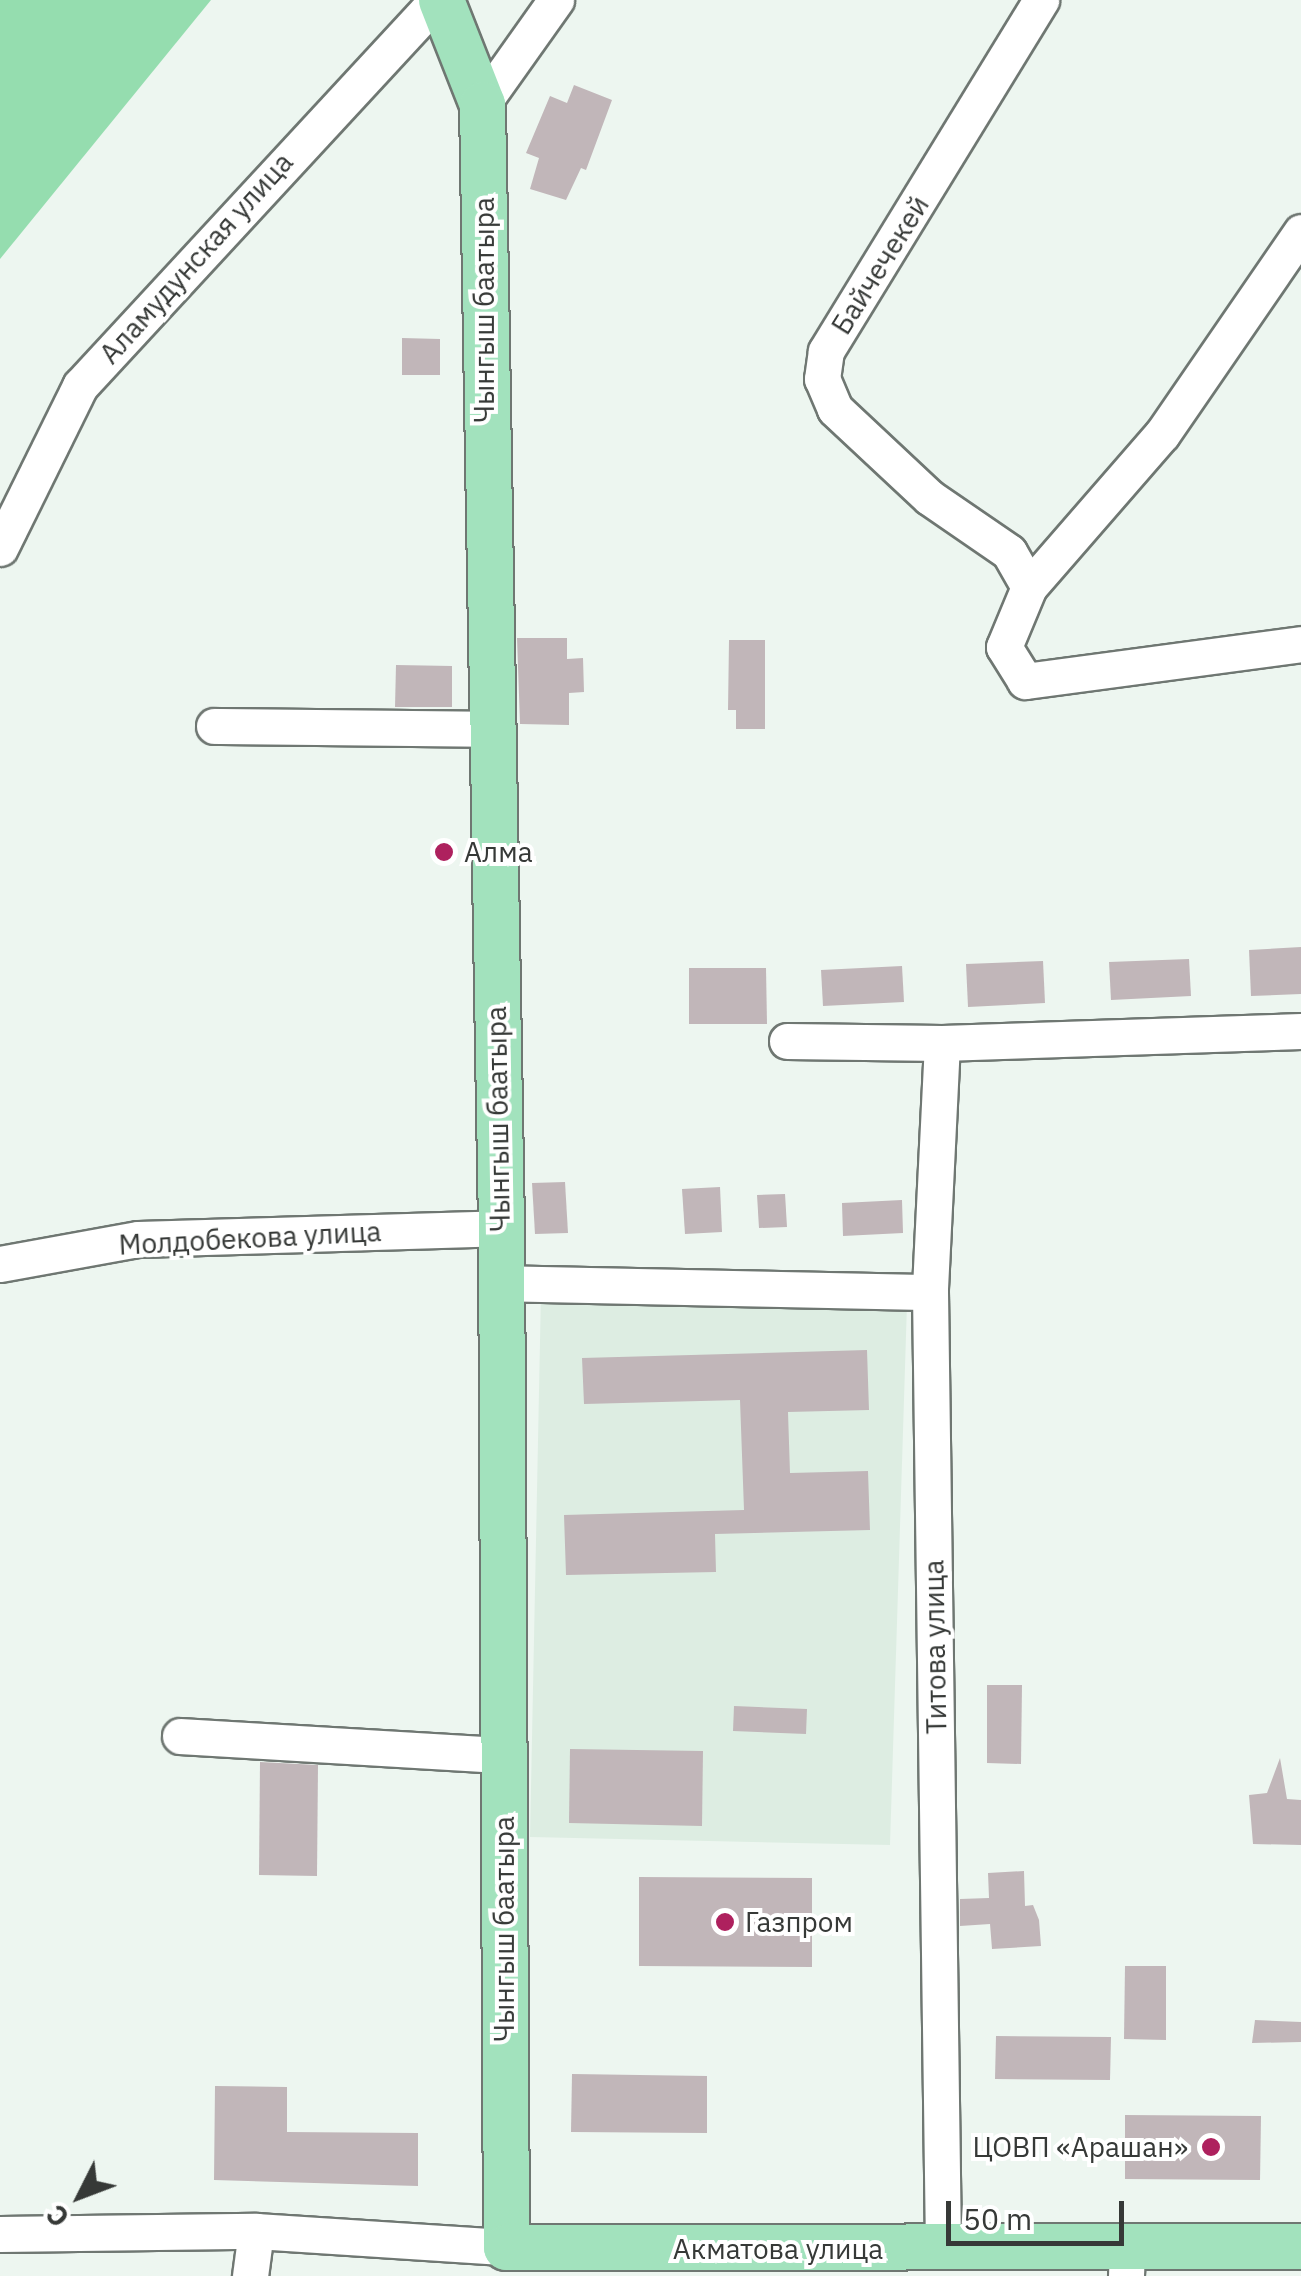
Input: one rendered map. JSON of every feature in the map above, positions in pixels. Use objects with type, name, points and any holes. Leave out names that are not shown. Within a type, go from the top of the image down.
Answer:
[{"type":"main road","name":"Чынгыш баатыра","points":[[439,0],[482,104],[501,1228],[506,2247]]},
{"type":"main road","name":"Акматова улица","points":[[506,2247],[603,2262],[709,2262],[943,2250],[1126,2263],[1301,2246]]},
{"type":"street","name":"Аламудунская улица","points":[[0,548],[80,386],[439,0]]},
{"type":"street","points":[[482,104],[556,0]]},
{"type":"street","name":"Байчечекей","points":[[1029,587],[1009,552],[930,497],[835,408],[822,379],[826,351],[1041,0]]},
{"type":"street","points":[[1301,232],[1162,434],[1029,587],[1004,647],[1025,680],[1301,644]]},
{"type":"street","points":[[214,726],[490,728]]},
{"type":"street","points":[[787,1041],[942,1043],[1301,1031]]},
{"type":"street","name":"Титова улица","points":[[942,1043],[930,1292],[943,2250]]},
{"type":"street","name":"Молдобекова улица","points":[[0,1264],[138,1240],[501,1228]]},
{"type":"street","points":[[499,1283],[930,1292]]},
{"type":"street","points":[[180,1736],[502,1755]]},
{"type":"street","points":[[250,2276],[256,2231]]},
{"type":"street","name":"Акматова улица","points":[[0,2234],[256,2231],[450,2260],[506,2247]]},
{"type":"shaded area","points":[[541,1292],[907,1304],[890,1845],[530,1837]]},
{"type":"green space","points":[[0,0],[211,0],[0,259]]},
{"type":"building","points":[[574,85],[612,100],[586,170],[581,168],[566,200],[530,189],[539,158],[526,153],[550,96],[567,103]]},
{"type":"building","points":[[402,338],[440,339],[440,375],[402,375]]},
{"type":"building","points":[[517,638],[567,638],[567,659],[583,658],[584,692],[569,693],[569,725],[520,724]]},
{"type":"building","points":[[729,640],[765,640],[765,729],[736,729],[736,710],[728,710]]},
{"type":"building","points":[[396,665],[452,666],[452,707],[395,707]]},
{"type":"building","points":[[1301,947],[1301,994],[1251,996],[1249,950]]},
{"type":"building","points":[[1189,959],[1191,996],[1111,1000],[1109,962]]},
{"type":"building","points":[[1043,961],[1045,1003],[968,1007],[966,964]]},
{"type":"building","points":[[902,966],[904,1002],[823,1006],[821,970]]},
{"type":"building","points":[[689,968],[766,968],[767,1024],[689,1024]]},
{"type":"building","points":[[565,1182],[568,1233],[535,1234],[532,1183]]},
{"type":"building","points":[[720,1187],[722,1232],[685,1234],[682,1189]]},
{"type":"building","points":[[785,1194],[787,1227],[759,1228],[757,1195]]},
{"type":"building","points":[[902,1200],[903,1233],[843,1236],[842,1203]]},
{"type":"building","points":[[867,1350],[869,1410],[788,1412],[790,1473],[868,1471],[870,1530],[715,1534],[716,1572],[566,1575],[564,1515],[744,1510],[740,1400],[584,1404],[582,1358]]},
{"type":"building","points":[[987,1685],[1022,1685],[1021,1764],[987,1763]]},
{"type":"building","points":[[734,1706],[807,1709],[806,1734],[733,1731]]},
{"type":"building","points":[[570,1749],[703,1751],[702,1826],[569,1823]]},
{"type":"building","points":[[1280,1758],[1287,1799],[1301,1800],[1301,1845],[1253,1844],[1249,1795],[1267,1793]]},
{"type":"building","points":[[260,1762],[318,1765],[317,1876],[259,1875]]},
{"type":"building","points":[[1024,1871],[1025,1906],[1033,1905],[1039,1920],[1041,1946],[992,1949],[990,1924],[960,1926],[960,1899],[989,1898],[988,1873]]},
{"type":"building","name":"Газпром","points":[[639,1877],[812,1878],[812,1967],[639,1966]]},
{"type":"building","points":[[1125,1966],[1166,1966],[1166,2040],[1124,2039]]},
{"type":"building","points":[[1255,2020],[1301,2022],[1301,2042],[1252,2043]]},
{"type":"building","points":[[996,2036],[1111,2037],[1110,2080],[995,2079]]},
{"type":"building","points":[[572,2074],[707,2076],[707,2133],[571,2132]]},
{"type":"building","points":[[215,2086],[287,2087],[287,2132],[418,2133],[418,2186],[214,2180]]},
{"type":"building","points":[[1125,2115],[1261,2116],[1260,2180],[1125,2179]]},
{"type":"place","name":"Алма","points":[[444,852]]},
{"type":"place","name":"Газпром","points":[[725,1922]]},
{"type":"place","name":"ЦОВП «Арашан»","points":[[1211,2147]]}]
